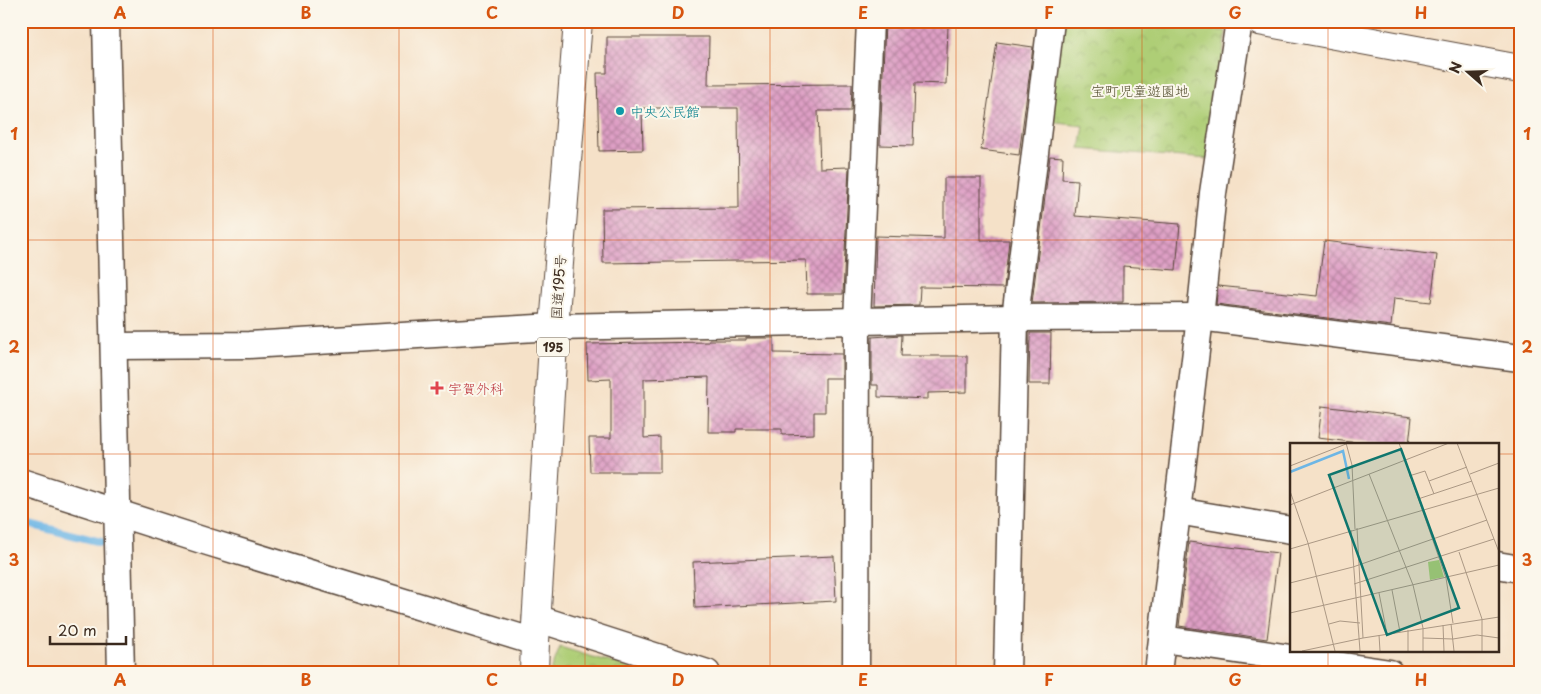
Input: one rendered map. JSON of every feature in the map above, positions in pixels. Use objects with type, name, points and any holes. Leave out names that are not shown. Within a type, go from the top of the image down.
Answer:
[{"type":"main road","name":"国道195号","points":[[534,673],[554,327],[578,21]]},
{"type":"main road","points":[[1259,21],[1520,70]]},
{"type":"street","points":[[106,21],[121,673]]},
{"type":"street","points":[[856,673],[857,321],[870,21]]},
{"type":"street","points":[[1007,673],[1015,318],[1051,21]]},
{"type":"street","points":[[1158,673],[1213,193],[1239,21]]},
{"type":"street","points":[[114,346],[249,345],[554,327],[1015,318],[1200,317],[1520,358]]},
{"type":"street","points":[[21,482],[117,513],[536,630],[707,673]]},
{"type":"street","points":[[1177,511],[1290,530]]},
{"type":"street","points":[[1498,566],[1520,569]]},
{"type":"street","points":[[1163,639],[1390,673]]},
{"type":"green space","name":"宝町児童遊園地","points":[[1062,21],[1226,31],[1209,159],[1080,149],[1084,126],[1049,122]]},
{"type":"green space","points":[[560,647],[646,673],[558,673],[551,671]]},
{"type":"building","points":[[885,23],[948,25],[946,84],[915,83],[913,146],[880,145]]},
{"type":"building","points":[[607,37],[709,37],[708,85],[852,84],[851,111],[818,111],[820,168],[849,167],[843,294],[807,294],[806,260],[603,263],[602,209],[739,208],[738,108],[642,108],[643,150],[599,151],[597,73],[607,73]]},
{"type":"building","points":[[997,42],[1033,47],[1019,155],[981,150]]},
{"type":"building","points":[[1050,156],[1063,157],[1062,179],[1078,180],[1075,216],[1180,224],[1176,270],[1123,266],[1123,302],[1032,303]]},
{"type":"building","points":[[944,178],[981,178],[981,240],[1009,240],[1004,288],[920,287],[919,305],[874,306],[876,236],[944,238]]},
{"type":"building","points":[[1324,241],[1437,255],[1431,302],[1394,298],[1391,326],[1216,304],[1218,286],[1317,296]]},
{"type":"building","points":[[1030,333],[1051,333],[1050,384],[1029,384]]},
{"type":"building","points":[[902,335],[901,356],[967,356],[967,392],[928,393],[928,399],[878,397],[878,385],[872,385],[872,337]]},
{"type":"building","points":[[746,338],[774,338],[774,353],[842,354],[842,378],[825,378],[825,412],[814,412],[814,434],[782,435],[782,429],[736,429],[736,432],[708,432],[709,377],[644,379],[644,438],[660,437],[660,472],[590,472],[589,438],[611,438],[611,379],[588,380],[587,344],[709,342],[709,340],[746,340]]},
{"type":"building","points":[[1322,406],[1412,417],[1409,443],[1359,443],[1318,438]]},
{"type":"building","points":[[1189,542],[1278,553],[1267,639],[1179,626]]},
{"type":"building","points":[[834,556],[836,601],[695,608],[693,562]]},
{"type":"waterway","points":[[21,522],[101,542]]},
{"type":"place","name":"中央公民館","points":[[620,111]]},
{"type":"place","name":"宇賀外科","points":[[437,388]]}]
